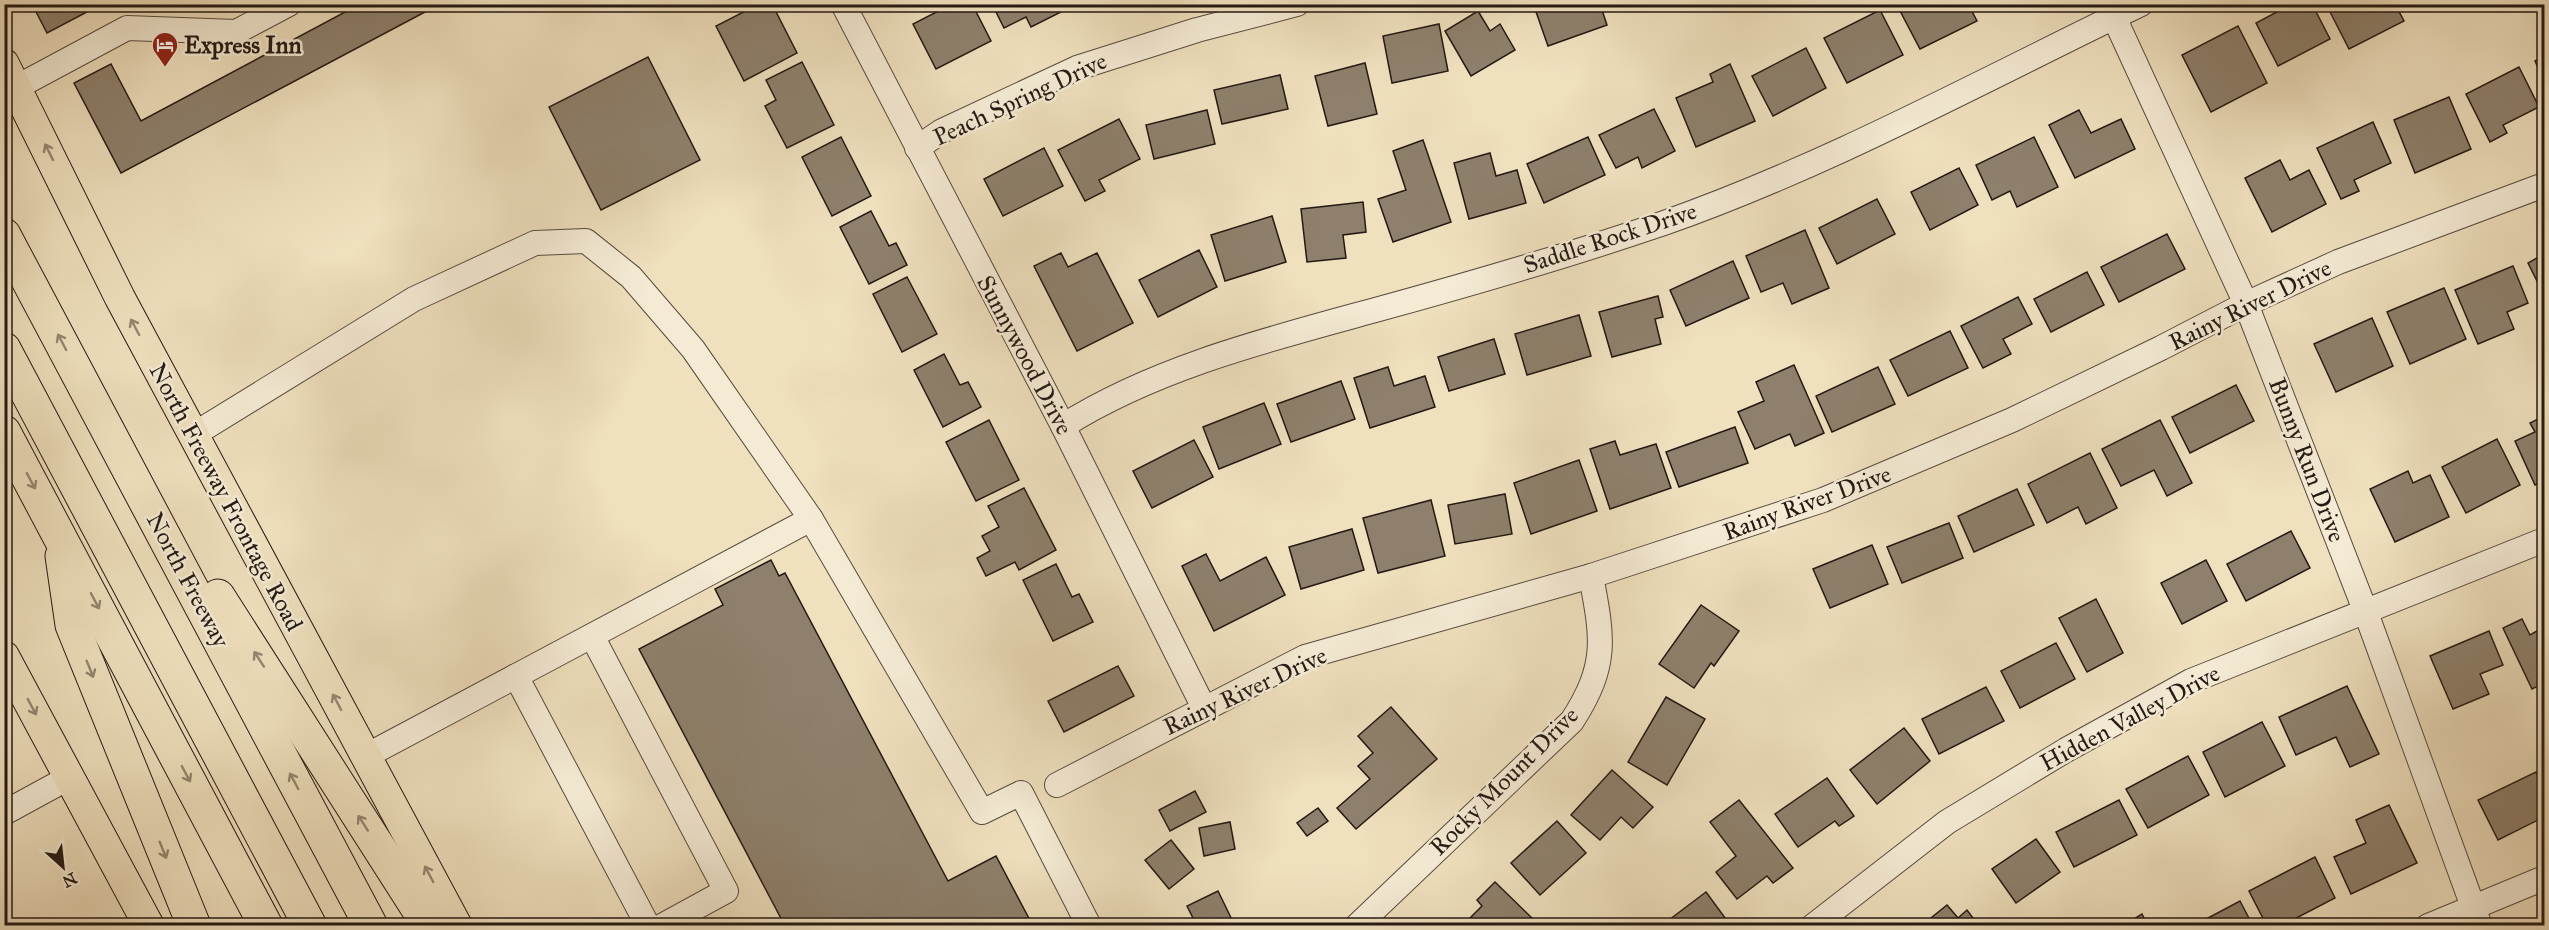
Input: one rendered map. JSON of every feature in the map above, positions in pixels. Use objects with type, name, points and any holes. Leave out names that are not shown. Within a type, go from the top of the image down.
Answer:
[{"type":"highway","name":"North Freeway","points":[[4,235],[90,393],[371,926]]},
{"type":"highway","points":[[4,349],[310,926]]},
{"type":"highway","points":[[90,393],[429,926]]},
{"type":"highway","points":[[4,432],[266,926]]},
{"type":"highway","points":[[58,531],[72,625],[194,926]]},
{"type":"main road","name":"North Freeway Frontage Road","points":[[11,75],[120,298],[457,926]]},
{"type":"main road","points":[[4,656],[149,926]]},
{"type":"street","points":[[11,75],[127,28],[236,32],[289,4]]},
{"type":"street","name":"Sunnywood Drive","points":[[843,4],[1063,426],[1204,708]]},
{"type":"street","name":"Peach Spring Drive","points":[[917,148],[942,131],[1077,68],[1197,30],[1297,4]]},
{"type":"street","name":"Saddle Rock Drive","points":[[1063,426],[1088,410],[1204,360],[1561,256],[1664,223],[1764,185],[1920,114],[2111,11],[2141,4]]},
{"type":"street","name":"Bunny Run Drive","points":[[2111,11],[2246,304],[2365,610],[2476,916]]},
{"type":"street","name":"Rainy River Drive","points":[[1057,785],[1305,657],[1591,576],[1813,503],[1897,470],[2012,420],[2162,348],[2246,304],[2338,262],[2544,185]]},
{"type":"street","points":[[193,435],[414,299],[536,243],[586,241],[631,277],[693,349],[811,519],[982,812],[1021,793],[1089,926]]},
{"type":"street","points":[[366,756],[811,519]]},
{"type":"street","name":"Hidden Valley Drive","points":[[1813,926],[1947,822],[2066,750],[2191,681],[2544,540]]},
{"type":"street","name":"Rocky Mount Drive","points":[[1357,926],[1572,721],[1595,678],[1601,655],[1600,623],[1591,576]]},
{"type":"street","points":[[592,636],[726,891],[663,926]]},
{"type":"street","points":[[516,676],[648,926]]},
{"type":"street","points":[[5,812],[70,777]]},
{"type":"street","points":[[2428,926],[2476,916],[2544,878]]},
{"type":"building","points":[[32,4],[102,4],[47,33]]},
{"type":"building","points":[[360,4],[440,4],[121,173],[74,83],[111,64],[141,121]]},
{"type":"building","points":[[759,4],[772,4],[797,53],[744,81],[716,26]]},
{"type":"building","points":[[952,4],[972,4],[991,41],[936,69],[913,24]]},
{"type":"building","points":[[992,4],[1062,4],[1065,10],[1031,27],[1026,17],[1004,28]]},
{"type":"building","points":[[1547,4],[1600,4],[1607,25],[1548,46],[1535,9]]},
{"type":"building","points":[[1903,4],[1968,4],[1977,21],[1920,49],[1898,7]]},
{"type":"building","points":[[1991,4],[2006,4],[1994,11]]},
{"type":"building","points":[[2292,4],[2312,4],[2330,39],[2278,66],[2256,23]]},
{"type":"building","points":[[2326,4],[2395,4],[2404,21],[2349,49]]},
{"type":"building","points":[[1880,10],[1903,55],[1847,83],[1824,38]]},
{"type":"building","points":[[1478,11],[1490,31],[1500,24],[1515,50],[1471,76],[1445,31]]},
{"type":"building","points":[[1439,24],[1448,71],[1392,83],[1383,36]]},
{"type":"building","points":[[2238,26],[2267,83],[2211,112],[2182,55]]},
{"type":"building","points":[[1806,48],[1826,88],[1773,116],[1752,76]]},
{"type":"building","points":[[648,57],[700,160],[601,210],[549,107]]},
{"type":"building","points":[[2544,57],[2544,81],[2535,61]]},
{"type":"building","points":[[802,62],[834,125],[787,148],[765,106],[776,100],[766,80]]},
{"type":"building","points":[[1365,63],[1377,114],[1328,126],[1315,76]]},
{"type":"building","points":[[1730,64],[1755,121],[1696,147],[1676,98],[1713,82],[1710,74]]},
{"type":"building","points":[[2519,67],[2539,107],[2503,125],[2507,133],[2490,142],[2466,94]]},
{"type":"building","points":[[1280,75],[1288,109],[1222,124],[1214,90]]},
{"type":"building","points":[[2449,97],[2471,149],[2415,173],[2394,120]]},
{"type":"building","points":[[1654,109],[1675,151],[1642,168],[1638,157],[1616,168],[1599,135]]},
{"type":"building","points":[[1207,110],[1215,144],[1154,159],[1146,125]]},
{"type":"building","points":[[2079,110],[2091,133],[2121,119],[2135,149],[2075,178],[2049,125]]},
{"type":"building","points":[[1119,119],[1140,159],[1099,180],[1105,191],[1085,201],[1058,150]]},
{"type":"building","points":[[2373,122],[2391,163],[2354,180],[2359,191],[2341,199],[2317,148]]},
{"type":"building","points":[[841,137],[871,196],[832,216],[802,157]]},
{"type":"building","points":[[1588,137],[1605,175],[1544,203],[1527,164]]},
{"type":"building","points":[[2034,137],[2058,187],[2017,207],[2010,191],[1992,200],[1976,165]]},
{"type":"building","points":[[1423,140],[1451,222],[1393,242],[1378,199],[1406,190],[1393,151]]},
{"type":"building","points":[[1044,148],[1063,186],[1003,216],[984,179]]},
{"type":"building","points":[[1490,153],[1496,176],[1517,170],[1526,203],[1469,219],[1454,163]]},
{"type":"building","points":[[2280,160],[2290,180],[2309,170],[2326,204],[2272,232],[2245,178]]},
{"type":"building","points":[[1959,168],[1978,205],[1930,230],[1911,192]]},
{"type":"building","points":[[1877,199],[1895,234],[1837,264],[1819,228]]},
{"type":"building","points":[[1363,202],[1366,232],[1343,235],[1346,258],[1307,262],[1301,209]]},
{"type":"building","points":[[871,211],[889,246],[896,243],[907,265],[869,284],[840,227]]},
{"type":"building","points":[[1272,216],[1286,262],[1225,281],[1211,235]]},
{"type":"building","points":[[1805,230],[1829,288],[1792,304],[1783,283],[1761,292],[1746,256]]},
{"type":"building","points":[[2167,234],[2185,269],[2119,302],[2101,267]]},
{"type":"building","points":[[1199,250],[1217,287],[1158,317],[1139,280]]},
{"type":"building","points":[[1061,253],[1068,267],[1097,253],[1133,323],[1077,351],[1034,266]]},
{"type":"building","points":[[2544,254],[2544,295],[2528,263]]},
{"type":"building","points":[[1733,261],[1749,298],[1686,326],[1670,290]]},
{"type":"building","points":[[2513,266],[2528,303],[2507,312],[2514,329],[2478,344],[2455,290]]},
{"type":"building","points":[[2087,272],[2104,305],[2051,332],[2034,299]]},
{"type":"building","points":[[907,277],[937,334],[902,352],[873,294]]},
{"type":"building","points":[[2444,288],[2466,339],[2410,364],[2387,312]]},
{"type":"building","points":[[1658,296],[1663,317],[1655,319],[1661,344],[1612,357],[1599,312]]},
{"type":"building","points":[[2018,297],[2032,324],[2003,339],[2011,354],[1983,368],[1961,326]]},
{"type":"building","points":[[1579,315],[1591,356],[1527,375],[1515,334]]},
{"type":"building","points":[[2372,318],[2393,366],[2336,392],[2314,344]]},
{"type":"building","points":[[1950,331],[1968,368],[1908,396],[1890,360]]},
{"type":"building","points":[[1494,339],[1505,374],[1449,391],[1438,357]]},
{"type":"building","points":[[944,354],[960,385],[968,382],[981,407],[943,427],[914,370]]},
{"type":"building","points":[[1794,365],[1824,433],[1795,446],[1790,434],[1755,449],[1738,412],[1764,401],[1756,382]]},
{"type":"building","points":[[1388,367],[1394,386],[1425,376],[1435,407],[1370,428],[1354,378]]},
{"type":"building","points":[[1878,367],[1895,404],[1832,432],[1816,396]]},
{"type":"building","points":[[1341,381],[1355,419],[1291,442],[1277,404]]},
{"type":"building","points":[[2236,385],[2254,421],[2190,453],[2172,417]]},
{"type":"building","points":[[1264,403],[1281,444],[1219,469],[1203,427]]},
{"type":"building","points":[[2544,416],[2544,481],[2535,485],[2515,441],[2535,432],[2530,423]]},
{"type":"building","points":[[989,420],[1019,480],[976,501],[946,442]]},
{"type":"building","points":[[2160,420],[2192,483],[2167,496],[2154,470],[2121,486],[2102,449]]},
{"type":"building","points":[[1735,427],[1748,463],[1679,487],[1666,452]]},
{"type":"building","points":[[2497,439],[2520,485],[2466,513],[2442,467]]},
{"type":"building","points":[[1194,440],[1213,477],[1152,508],[1133,471]]},
{"type":"building","points":[[1615,441],[1620,455],[1656,444],[1671,488],[1610,509],[1590,449]]},
{"type":"building","points":[[2090,453],[2117,508],[2086,524],[2078,507],[2047,523],[2028,484]]},
{"type":"building","points":[[1579,460],[1597,511],[1531,534],[1514,483]]},
{"type":"building","points":[[2408,471],[2413,483],[2430,475],[2449,517],[2395,542],[2370,489]]},
{"type":"building","points":[[1024,488],[1056,550],[1019,570],[1015,562],[986,576],[977,558],[990,551],[982,536],[999,527],[988,506]]},
{"type":"building","points":[[2017,489],[2034,525],[1974,552],[1958,516]]},
{"type":"building","points":[[1505,494],[1512,534],[1455,544],[1448,505]]},
{"type":"building","points":[[1431,500],[1445,556],[1378,573],[1363,518]]},
{"type":"building","points":[[1949,523],[1963,558],[1902,583],[1887,547]]},
{"type":"building","points":[[1352,529],[1364,570],[1301,589],[1289,547]]},
{"type":"building","points":[[2291,531],[2310,568],[2246,601],[2227,564]]},
{"type":"building","points":[[1872,545],[1888,584],[1830,608],[1813,569]]},
{"type":"building","points":[[1206,554],[1220,581],[1266,557],[1285,595],[1214,631],[1182,566]]},
{"type":"building","points":[[771,560],[779,576],[785,573],[948,881],[996,856],[1033,926],[785,926],[639,649],[723,605],[715,589]]},
{"type":"building","points":[[2206,560],[2227,601],[2182,624],[2161,583]]},
{"type":"building","points":[[1056,564],[1072,597],[1079,594],[1093,622],[1053,641],[1023,580]]},
{"type":"building","points":[[2096,599],[2123,653],[2087,672],[2059,618]]},
{"type":"building","points":[[1701,605],[1739,631],[1714,666],[1711,663],[1694,688],[1659,664]]},
{"type":"building","points":[[2522,619],[2530,635],[2544,627],[2544,683],[2532,689],[2503,628]]},
{"type":"building","points":[[2489,631],[2503,665],[2480,674],[2489,694],[2453,709],[2430,656]]},
{"type":"building","points":[[2056,643],[2075,679],[2020,708],[2001,671]]},
{"type":"building","points":[[1118,666],[1134,696],[1064,732],[1048,701]]},
{"type":"building","points":[[2347,686],[2379,754],[2350,767],[2336,737],[2296,755],[2279,717]]},
{"type":"building","points":[[1986,687],[2004,721],[1939,754],[1922,719]]},
{"type":"building","points":[[1666,697],[1705,719],[1667,785],[1628,762]]},
{"type":"building","points":[[1391,707],[1437,759],[1356,829],[1337,808],[1370,779],[1358,766],[1373,753],[1358,736]]},
{"type":"building","points":[[2262,722],[2285,766],[2225,797],[2203,752]]},
{"type":"building","points":[[1904,728],[1930,761],[1877,804],[1850,770]]},
{"type":"building","points":[[2188,756],[2209,795],[2148,828],[2126,789]]},
{"type":"building","points":[[1612,770],[1653,807],[1633,828],[1621,817],[1600,840],[1571,815]]},
{"type":"building","points":[[2536,772],[2544,790],[2544,817],[2498,840],[2478,800]]},
{"type":"building","points":[[1827,778],[1854,816],[1839,826],[1835,821],[1798,847],[1775,814]]},
{"type":"building","points":[[1195,791],[1206,812],[1170,831],[1159,810]]},
{"type":"building","points":[[1739,800],[1793,868],[1773,883],[1767,876],[1737,899],[1716,872],[1736,856],[1710,822]]},
{"type":"building","points":[[2119,800],[2137,835],[2074,867],[2056,832]]},
{"type":"building","points":[[2389,805],[2417,863],[2351,894],[2334,857],[2366,843],[2356,820]]},
{"type":"building","points":[[1318,808],[1328,821],[1307,836],[1297,823]]},
{"type":"building","points":[[1557,821],[1586,853],[1540,895],[1511,863]]},
{"type":"building","points":[[1230,822],[1235,849],[1204,856],[1199,828]]},
{"type":"building","points":[[2036,839],[2060,872],[2016,903],[1992,869]]},
{"type":"building","points":[[1171,840],[1194,869],[1169,889],[1145,860]]},
{"type":"building","points":[[2315,857],[2335,898],[2281,926],[2267,926],[2249,891]]},
{"type":"building","points":[[1495,882],[1536,922],[1532,926],[1462,926],[1482,906],[1477,900]]},
{"type":"building","points":[[1218,891],[1235,926],[1197,926],[1187,906]]},
{"type":"building","points":[[1706,892],[1731,926],[1661,926]]},
{"type":"building","points":[[2240,901],[2253,926],[2193,926]]},
{"type":"building","points":[[1947,905],[1958,918],[1967,910],[1979,926],[1921,926]]},
{"type":"building","points":[[2142,914],[2148,926],[2122,926]]},
{"type":"place","name":"Express Inn","points":[[165,68]]}]
